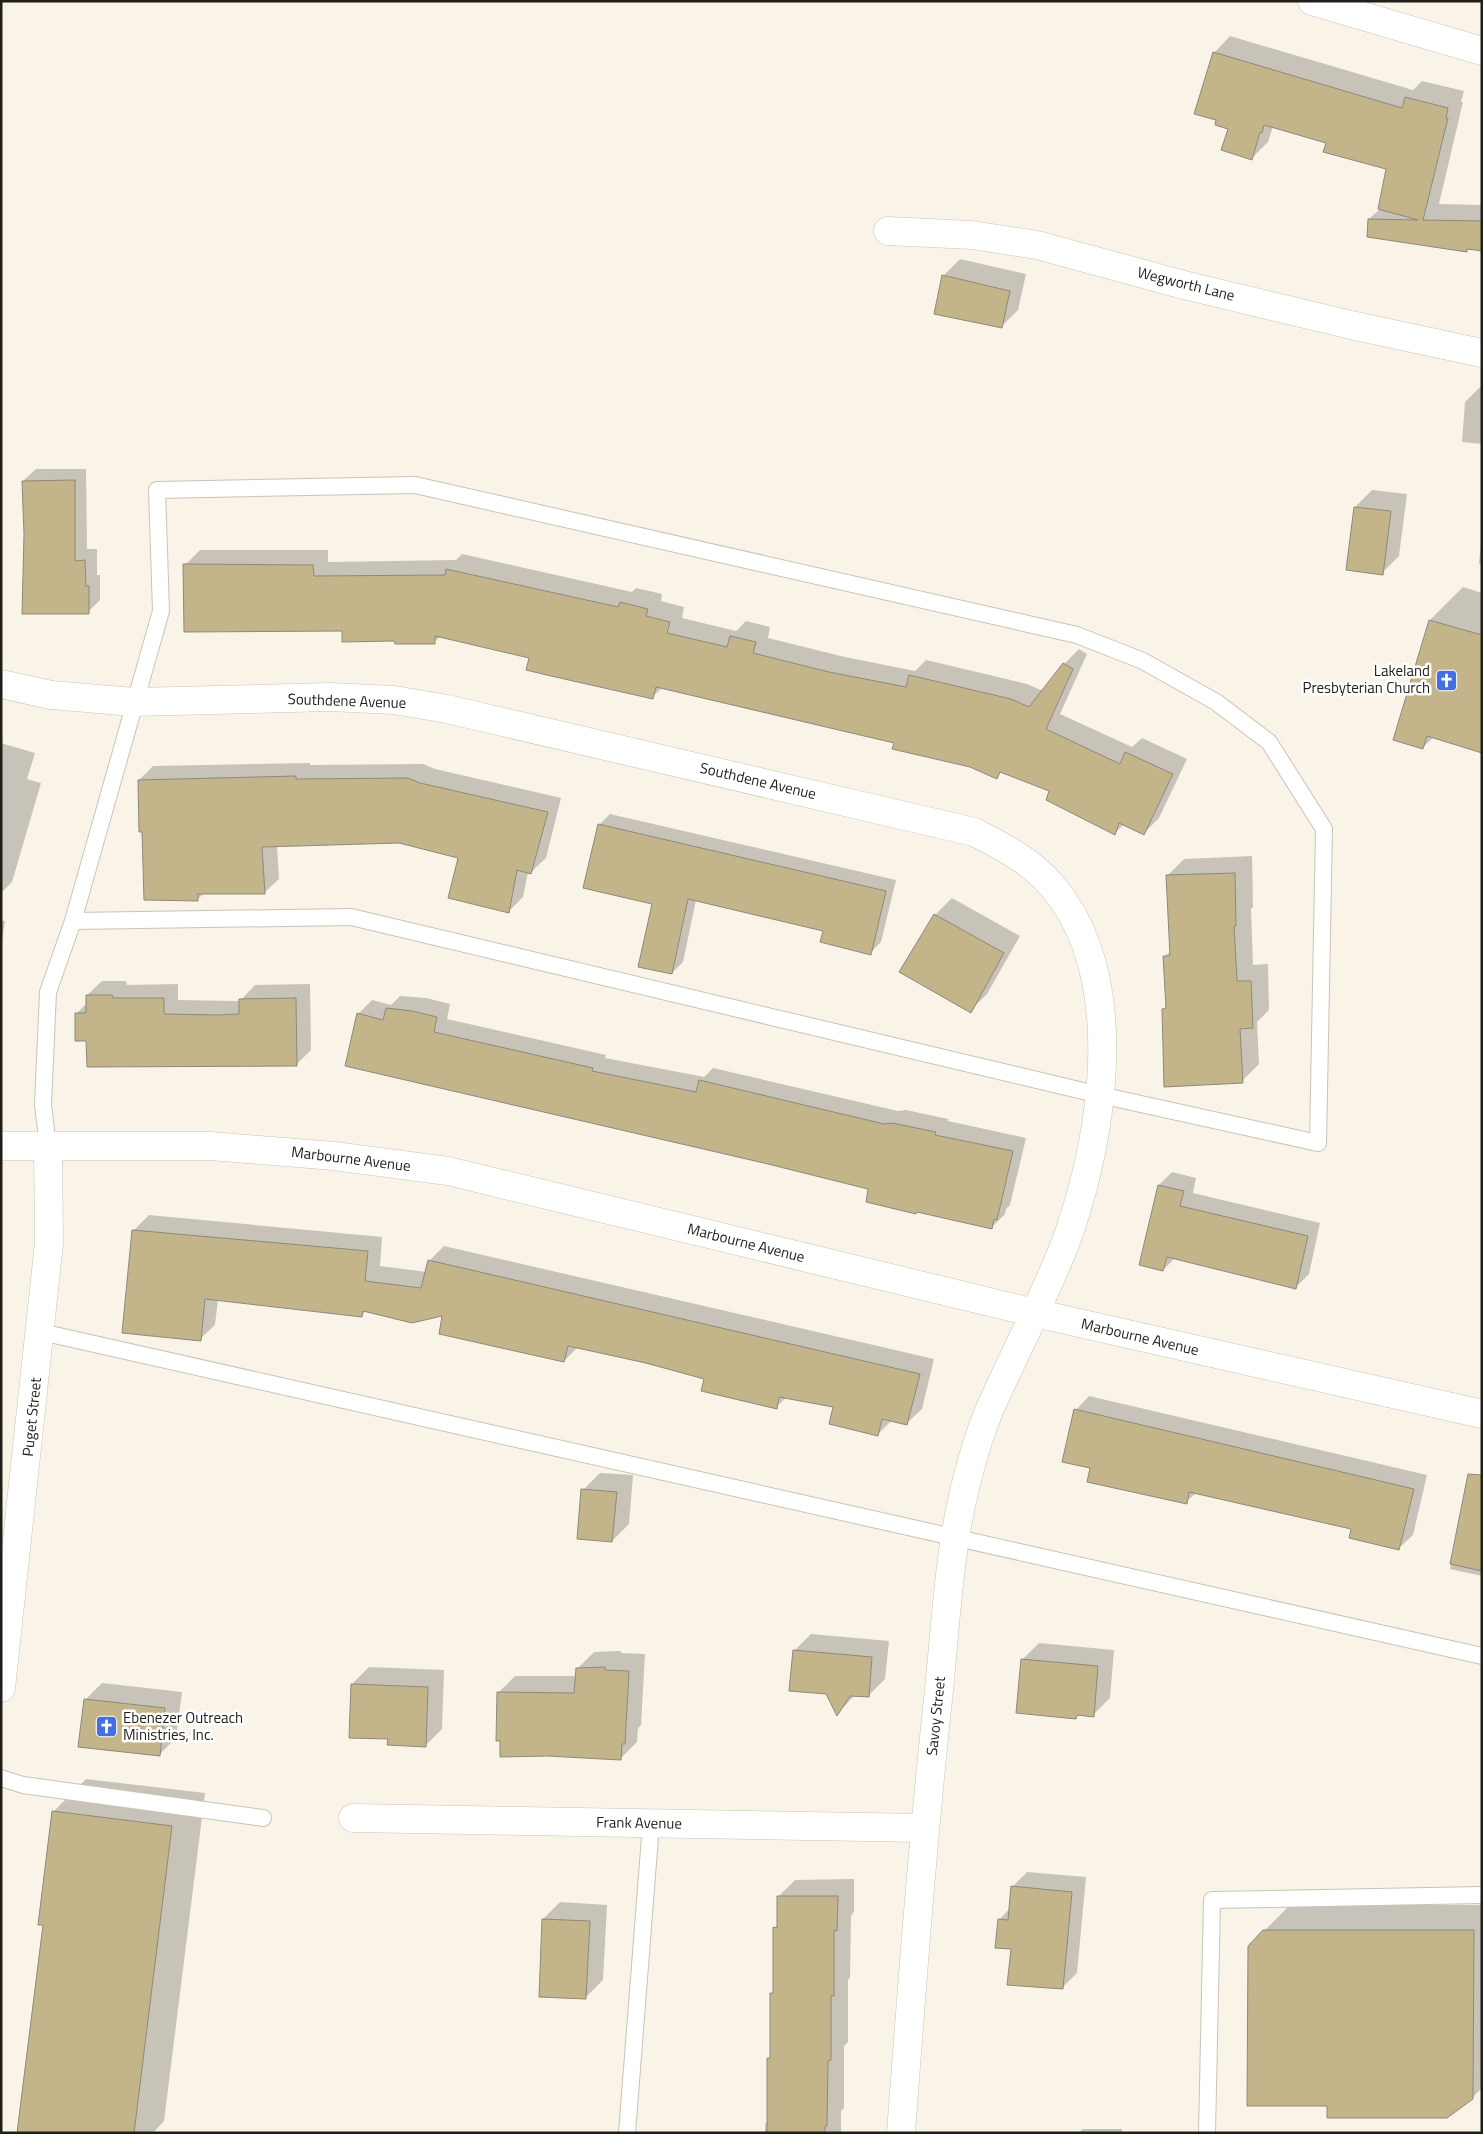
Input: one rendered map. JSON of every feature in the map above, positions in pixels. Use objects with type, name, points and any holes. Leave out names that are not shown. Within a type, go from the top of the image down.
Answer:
[{"type":"street","points":[[1312,1],[1482,52]]},
{"type":"street","name":"Wegworth Lane","points":[[888,232],[972,235],[1037,245],[1184,285],[1295,312],[1482,353]]},
{"type":"street","name":"Southdene Avenue","points":[[1,684],[51,695],[134,702],[330,697],[394,700],[447,709],[974,832],[1021,856],[1054,887],[1082,932],[1096,975],[1102,1037],[1100,1095],[1090,1165],[1068,1235],[1034,1313]]},
{"type":"street","name":"Marbourne Avenue","points":[[1,1146],[210,1146],[334,1156],[448,1171],[1034,1313],[1482,1414]]},
{"type":"street","name":"Puget Street","points":[[1,1688],[41,1332],[49,1243],[48,1146]]},
{"type":"street","name":"Savoy Street","points":[[901,2133],[924,1828],[955,1537],[970,1472],[988,1414],[1034,1313]]},
{"type":"street","name":"Frank Avenue","points":[[353,1818],[924,1828]]},
{"type":"lane","points":[[48,1146],[43,1105],[48,992],[73,921],[161,610],[157,490],[415,485],[1077,635],[1143,661],[1216,702],[1269,742],[1324,829],[1318,1143],[1100,1095],[351,917],[73,921]]},
{"type":"lane","points":[[41,1332],[1482,1656]]},
{"type":"lane","points":[[1,1778],[23,1785],[263,1818]]},
{"type":"lane","points":[[627,2133],[652,1824]]},
{"type":"lane","points":[[1207,2133],[1212,1900],[1482,1895]]},
{"type":"building","points":[[1213,52],[1402,108],[1405,97],[1448,108],[1446,118],[1448,118],[1423,220],[1482,221],[1482,251],[1467,249],[1467,252],[1367,237],[1368,219],[1418,220],[1378,209],[1386,169],[1323,152],[1326,143],[1264,125],[1262,133],[1260,132],[1252,160],[1221,150],[1228,129],[1215,125],[1216,120],[1194,114]]},
{"type":"building","points":[[942,275],[1010,291],[1002,328],[934,314]]},
{"type":"building","points":[[75,480],[75,561],[85,560],[86,586],[89,586],[89,614],[22,614],[24,534],[22,481]]},
{"type":"building","points":[[1354,507],[1391,511],[1383,575],[1346,570]]},
{"type":"building","points":[[183,564],[313,565],[314,576],[445,575],[446,569],[618,607],[620,602],[648,609],[646,616],[670,622],[667,633],[727,647],[730,636],[756,642],[753,653],[829,672],[906,687],[909,675],[1011,699],[1029,707],[1063,663],[1073,669],[1046,729],[1120,764],[1125,752],[1173,774],[1144,835],[1119,823],[1115,835],[1046,800],[1049,791],[1000,772],[997,779],[970,767],[892,749],[894,743],[656,687],[653,699],[526,670],[529,658],[435,636],[435,644],[395,644],[394,641],[342,642],[342,631],[184,632]]},
{"type":"building","name":"Lakeland Presbyterian Church","points":[[1429,620],[1482,635],[1482,753],[1427,736],[1423,749],[1393,740]]},
{"type":"building","points":[[296,776],[296,779],[408,778],[420,783],[548,812],[531,874],[517,870],[509,913],[448,898],[458,858],[399,843],[262,847],[265,894],[198,894],[198,901],[144,900],[142,832],[139,832],[138,780]]},
{"type":"building","points":[[598,824],[886,891],[871,955],[820,942],[823,931],[688,899],[672,974],[638,967],[652,904],[583,888]]},
{"type":"building","points":[[1235,873],[1236,926],[1234,926],[1237,981],[1251,981],[1253,1028],[1240,1029],[1243,1083],[1164,1087],[1162,1009],[1166,1008],[1163,956],[1170,956],[1166,875]]},
{"type":"building","points":[[934,914],[1004,953],[971,1013],[899,972]]},
{"type":"building","points":[[86,995],[112,995],[113,998],[164,998],[164,1014],[218,1015],[239,1014],[239,999],[296,998],[297,1066],[87,1067],[86,1041],[75,1041],[75,1013],[86,1013]]},
{"type":"building","points":[[386,1008],[412,1011],[437,1017],[434,1032],[593,1068],[592,1071],[696,1092],[699,1080],[884,1124],[892,1123],[936,1132],[935,1135],[1013,1151],[997,1220],[994,1219],[992,1229],[917,1212],[916,1214],[866,1202],[868,1189],[345,1066],[357,1013],[383,1020]]},
{"type":"building","points":[[1158,1185],[1184,1191],[1180,1206],[1308,1236],[1296,1289],[1167,1257],[1163,1271],[1139,1265]]},
{"type":"building","points":[[132,1230],[368,1251],[365,1281],[421,1288],[428,1260],[920,1374],[907,1425],[882,1419],[878,1436],[829,1424],[833,1407],[779,1397],[777,1409],[701,1391],[704,1379],[646,1363],[568,1346],[564,1362],[439,1334],[442,1316],[412,1323],[363,1311],[362,1317],[205,1299],[201,1341],[122,1333]]},
{"type":"building","points":[[1074,1409],[1414,1489],[1399,1550],[1349,1538],[1351,1529],[1189,1492],[1187,1504],[1087,1482],[1090,1468],[1062,1462]]},
{"type":"building","points":[[1468,1474],[1482,1475],[1482,1571],[1450,1564]]},
{"type":"building","points":[[581,1489],[617,1492],[612,1542],[577,1539]]},
{"type":"building","points":[[793,1650],[872,1657],[869,1697],[850,1696],[837,1716],[826,1694],[789,1691]]},
{"type":"building","points":[[1021,1659],[1098,1666],[1094,1717],[1077,1715],[1076,1719],[1016,1713]]},
{"type":"building","points":[[605,1667],[605,1670],[629,1671],[625,1744],[622,1744],[621,1760],[547,1756],[500,1757],[500,1741],[496,1741],[497,1692],[574,1693],[576,1668]]},
{"type":"building","points":[[351,1684],[428,1687],[426,1747],[387,1745],[388,1739],[349,1738]]},
{"type":"building","points":[[84,1699],[165,1708],[160,1756],[78,1747]]},
{"type":"building","points":[[52,1811],[172,1826],[134,2133],[17,2133],[43,1925],[38,1925]]},
{"type":"building","points":[[1011,1886],[1072,1892],[1063,1989],[1007,1985],[1011,1949],[995,1948],[998,1919],[1008,1920]]},
{"type":"building","points":[[777,1896],[838,1896],[837,1931],[834,1930],[834,1996],[831,1996],[831,2060],[828,2061],[827,2126],[825,2126],[825,2133],[767,2133],[767,2058],[770,2058],[770,1993],[773,1993],[773,1927],[777,1928]]},
{"type":"building","points":[[542,1919],[590,1921],[586,1999],[539,1997]]},
{"type":"building","points":[[1263,1930],[1474,1930],[1473,2099],[1447,2118],[1327,2118],[1327,2106],[1247,2106],[1248,1946]]},
{"type":"place","name":"Lakeland Presbyterian Church","points":[[1446,680]]},
{"type":"place","name":"Ebenezer Outreach Ministries, Inc.","points":[[107,1727]]}]
